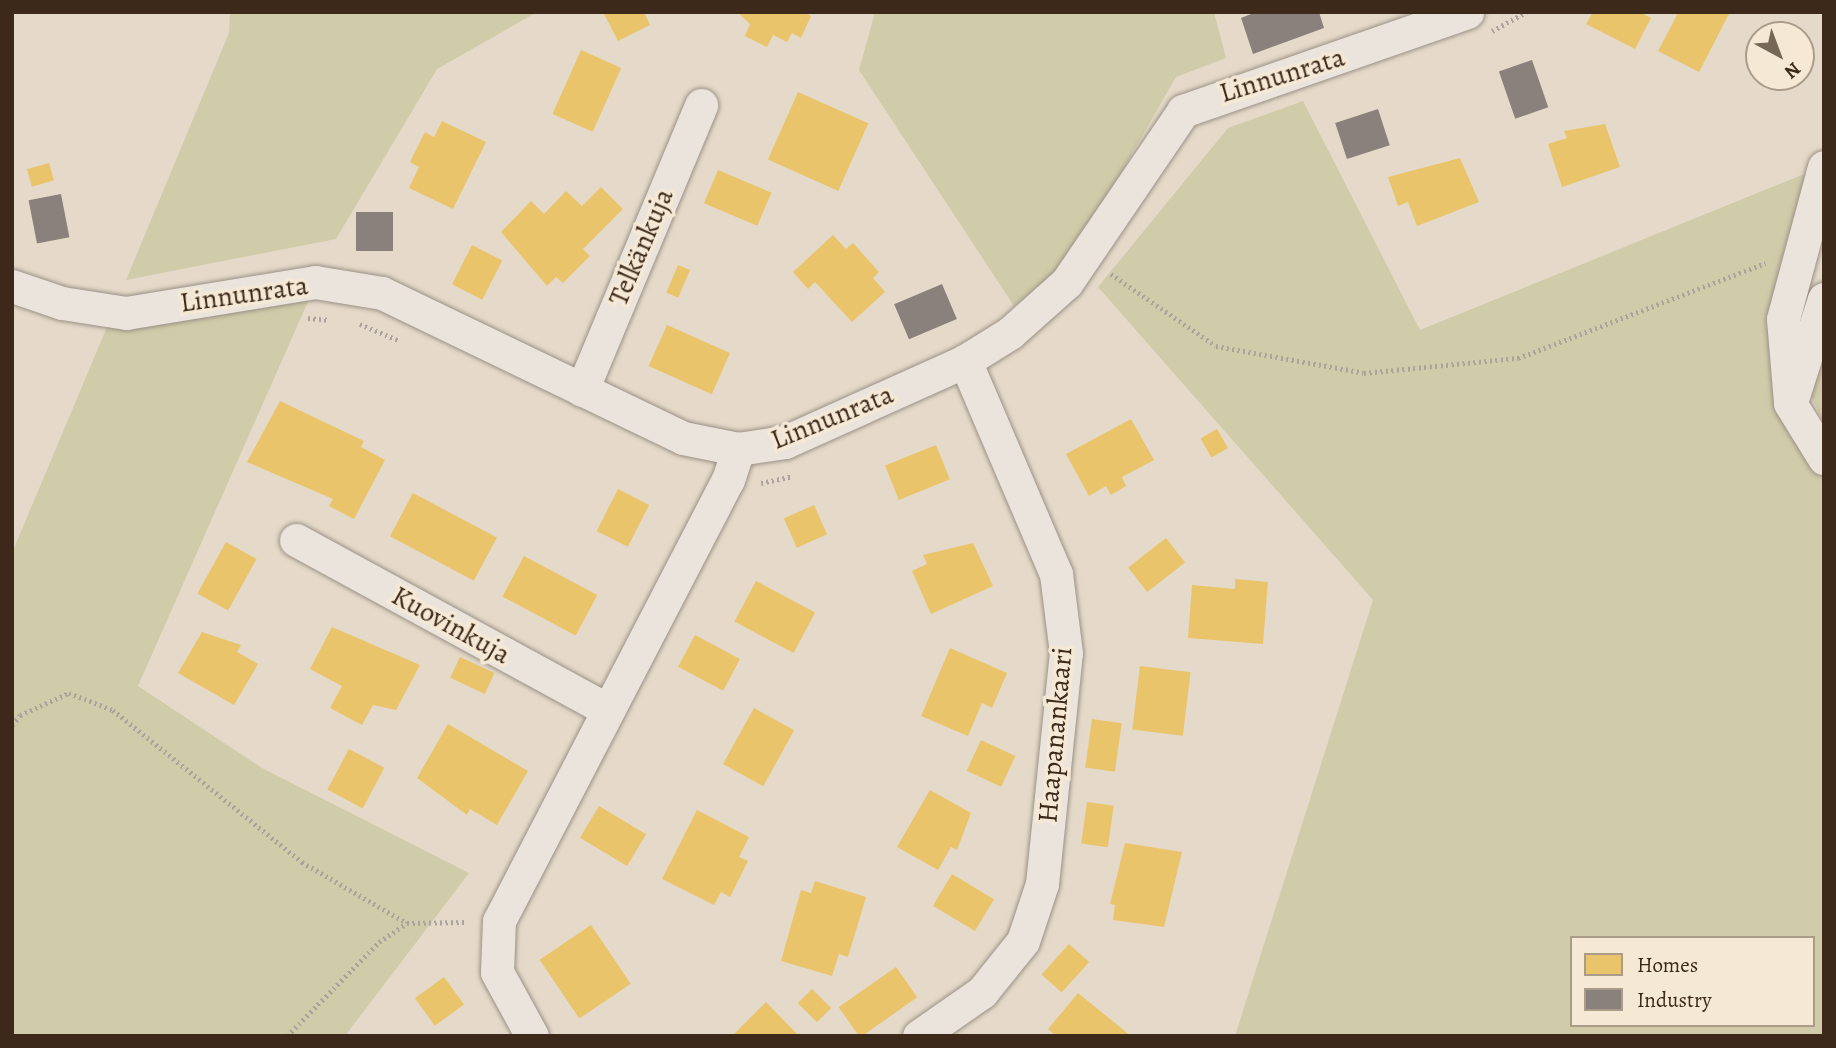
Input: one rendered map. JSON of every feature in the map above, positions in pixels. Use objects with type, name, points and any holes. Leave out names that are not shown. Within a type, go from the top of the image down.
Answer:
[{"type":"street","name":"Linnunrata","points":[[12,286],[62,303],[126,313],[315,282],[382,293],[683,438],[738,449],[785,442],[965,361],[1010,333],[1067,282],[1183,111],[1476,23]]},
{"type":"street","name":"Telkänkuja","points":[[582,390],[701,104]]},
{"type":"street","points":[[1824,167],[1783,319],[1790,403],[1824,458]]},
{"type":"street","points":[[1790,403],[1824,299]]},
{"type":"street","name":"Haapanankaari","points":[[919,1036],[982,992],[1023,940],[1042,884],[1066,653],[1056,574],[965,361]]},
{"type":"street","points":[[532,1036],[497,972],[499,921],[606,709],[728,481],[738,449]]},
{"type":"street","name":"Kuovinkuja","points":[[296,540],[606,709]]},
{"type":"path","points":[[1476,23],[1526,12]]},
{"type":"path","points":[[1110,273],[1216,346],[1364,373],[1518,358],[1777,258],[1796,263]]},
{"type":"path","points":[[1104,280],[1117,263]]},
{"type":"path","points":[[295,317],[341,321]]},
{"type":"path","points":[[353,322],[404,342]]},
{"type":"path","points":[[728,481],[757,484],[794,475]]},
{"type":"path","points":[[12,725],[20,715],[69,693],[113,710],[302,862],[407,923],[499,921]]},
{"type":"path","points":[[287,1036],[379,942],[407,923]]},
{"type":"shaded area","points":[[230,12],[537,12],[437,69],[336,239],[126,280],[229,33]]},
{"type":"shaded area","points":[[875,12],[1214,12],[1226,58],[1176,77],[1072,258],[1014,306],[859,70]]},
{"type":"shaded area","points":[[1303,101],[1420,330],[1824,166],[1783,319],[1824,458],[1824,1036],[1235,1036],[1373,600],[1098,287],[1228,128]]},
{"type":"shaded area","points":[[310,297],[138,686],[262,768],[469,873],[345,1036],[12,1036],[12,553],[107,327]]},
{"type":"shaded area","points":[[1824,351],[1824,425],[1806,383]]},
{"type":"building: Homes","points":[[603,12],[644,12],[650,25],[618,41]]},
{"type":"building: Homes","points":[[737,12],[803,12],[811,16],[801,38],[792,33],[787,42],[773,35],[767,47],[745,36],[750,24]]},
{"type":"building: Homes","points":[[1593,12],[1640,12],[1651,18],[1635,49],[1586,24]]},
{"type":"building: Homes","points":[[1671,12],[1730,12],[1699,72],[1658,51],[1677,15]]},
{"type":"building: Homes","points":[[581,50],[621,68],[593,132],[553,114]]},
{"type":"building: Homes","points":[[798,92],[868,123],[838,191],[768,160]]},
{"type":"building: Homes","points":[[442,121],[486,142],[453,209],[409,188],[419,167],[410,162],[425,132],[434,137]]},
{"type":"building: Homes","points":[[1605,124],[1620,167],[1562,187],[1548,144],[1567,138],[1564,131]]},
{"type":"building: Homes","points":[[1460,158],[1479,202],[1417,226],[1408,202],[1398,206],[1388,177]]},
{"type":"building: Homes","points":[[49,163],[54,180],[32,187],[27,169]]},
{"type":"building: Homes","points":[[718,170],[771,193],[757,226],[704,203]]},
{"type":"building: Homes","points":[[601,187],[623,209],[583,249],[590,256],[563,283],[556,277],[547,286],[501,232],[531,201],[544,214],[566,191],[582,206]]},
{"type":"building: Homes","points":[[833,235],[846,249],[853,243],[879,272],[873,278],[885,292],[852,322],[815,282],[808,289],[793,272]]},
{"type":"building: Homes","points":[[472,245],[502,260],[482,300],[452,284]]},
{"type":"building: Homes","points":[[678,265],[690,270],[678,298],[666,293]]},
{"type":"building: Homes","points":[[667,325],[730,353],[712,394],[649,366]]},
{"type":"building: Homes","points":[[280,401],[364,441],[361,447],[385,460],[354,519],[329,506],[333,499],[247,462]]},
{"type":"building: Homes","points":[[1131,419],[1154,460],[1122,477],[1126,486],[1111,495],[1106,486],[1089,496],[1066,454]]},
{"type":"building: Homes","points":[[1217,429],[1228,448],[1212,458],[1201,438]]},
{"type":"building: Homes","points":[[936,445],[950,479],[899,500],[885,466]]},
{"type":"building: Homes","points":[[618,489],[649,505],[628,547],[597,531]]},
{"type":"building: Homes","points":[[413,493],[497,538],[474,581],[390,536]]},
{"type":"building: Homes","points":[[814,505],[827,534],[797,548],[784,518]]},
{"type":"building: Homes","points":[[1166,538],[1185,562],[1147,592],[1128,568]]},
{"type":"building: Homes","points":[[226,542],[257,559],[228,611],[197,594]]},
{"type":"building: Homes","points":[[973,543],[993,586],[931,614],[912,571],[927,564],[923,555]]},
{"type":"building: Homes","points":[[524,556],[597,595],[576,636],[502,597]]},
{"type":"building: Homes","points":[[1235,579],[1268,582],[1263,644],[1188,638],[1192,585],[1235,589]]},
{"type":"building: Homes","points":[[756,581],[815,612],[794,653],[734,622]]},
{"type":"building: Homes","points":[[332,627],[420,665],[396,710],[373,705],[362,725],[330,708],[342,686],[310,669]]},
{"type":"building: Homes","points":[[202,632],[241,645],[237,652],[258,664],[234,705],[178,673]]},
{"type":"building: Homes","points":[[695,635],[740,659],[723,691],[678,667]]},
{"type":"building: Homes","points":[[950,648],[1007,673],[992,708],[982,703],[968,736],[921,716]]},
{"type":"building: Homes","points":[[460,657],[494,673],[485,694],[450,678]]},
{"type":"building: Homes","points":[[1140,666],[1191,672],[1183,736],[1132,730]]},
{"type":"building: Homes","points":[[754,708],[794,730],[763,786],[723,764]]},
{"type":"building: Homes","points":[[1092,719],[1122,723],[1115,772],[1085,768]]},
{"type":"building: Homes","points":[[448,724],[528,771],[497,825],[470,809],[467,815],[417,778]]},
{"type":"building: Homes","points":[[981,740],[1015,756],[1001,787],[967,771]]},
{"type":"building: Homes","points":[[349,749],[384,768],[363,808],[327,790]]},
{"type":"building: Homes","points":[[930,790],[971,813],[957,850],[951,847],[938,870],[897,847]]},
{"type":"building: Homes","points":[[1087,802],[1114,806],[1108,847],[1081,844]]},
{"type":"building: Homes","points":[[599,806],[646,834],[627,866],[580,838]]},
{"type":"building: Homes","points":[[697,810],[749,837],[739,857],[748,861],[730,897],[721,892],[714,905],[662,879]]},
{"type":"building: Homes","points":[[1125,843],[1182,852],[1164,927],[1113,920],[1115,905],[1110,904]]},
{"type":"building: Homes","points":[[952,874],[994,899],[975,931],[933,906]]},
{"type":"building: Homes","points":[[815,881],[866,897],[848,957],[839,954],[832,976],[781,961],[801,890],[811,893]]},
{"type":"building: Homes","points":[[591,925],[631,984],[579,1019],[540,960]]},
{"type":"building: Homes","points":[[1069,944],[1089,962],[1062,993],[1042,974]]},
{"type":"building: Homes","points":[[896,967],[917,997],[862,1036],[859,1036],[839,1007]]},
{"type":"building: Homes","points":[[444,977],[464,1005],[435,1026],[415,998]]},
{"type":"building: Homes","points":[[812,989],[831,1008],[817,1022],[798,1003]]},
{"type":"building: Homes","points":[[1078,993],[1131,1036],[1056,1036],[1048,1029]]},
{"type":"building: Homes","points":[[766,1002],[799,1036],[732,1036]]},
{"type":"building: Industry","points":[[1256,12],[1319,12],[1324,28],[1253,54],[1241,18]]},
{"type":"building: Industry","points":[[1532,60],[1548,107],[1515,119],[1499,71]]},
{"type":"building: Industry","points":[[1378,109],[1390,145],[1347,159],[1335,123]]},
{"type":"building: Industry","points":[[61,194],[69,237],[37,243],[29,200]]},
{"type":"building: Industry","points":[[356,212],[393,212],[393,251],[356,251]]},
{"type":"building: Industry","points":[[942,284],[957,319],[909,339],[894,304]]}]
